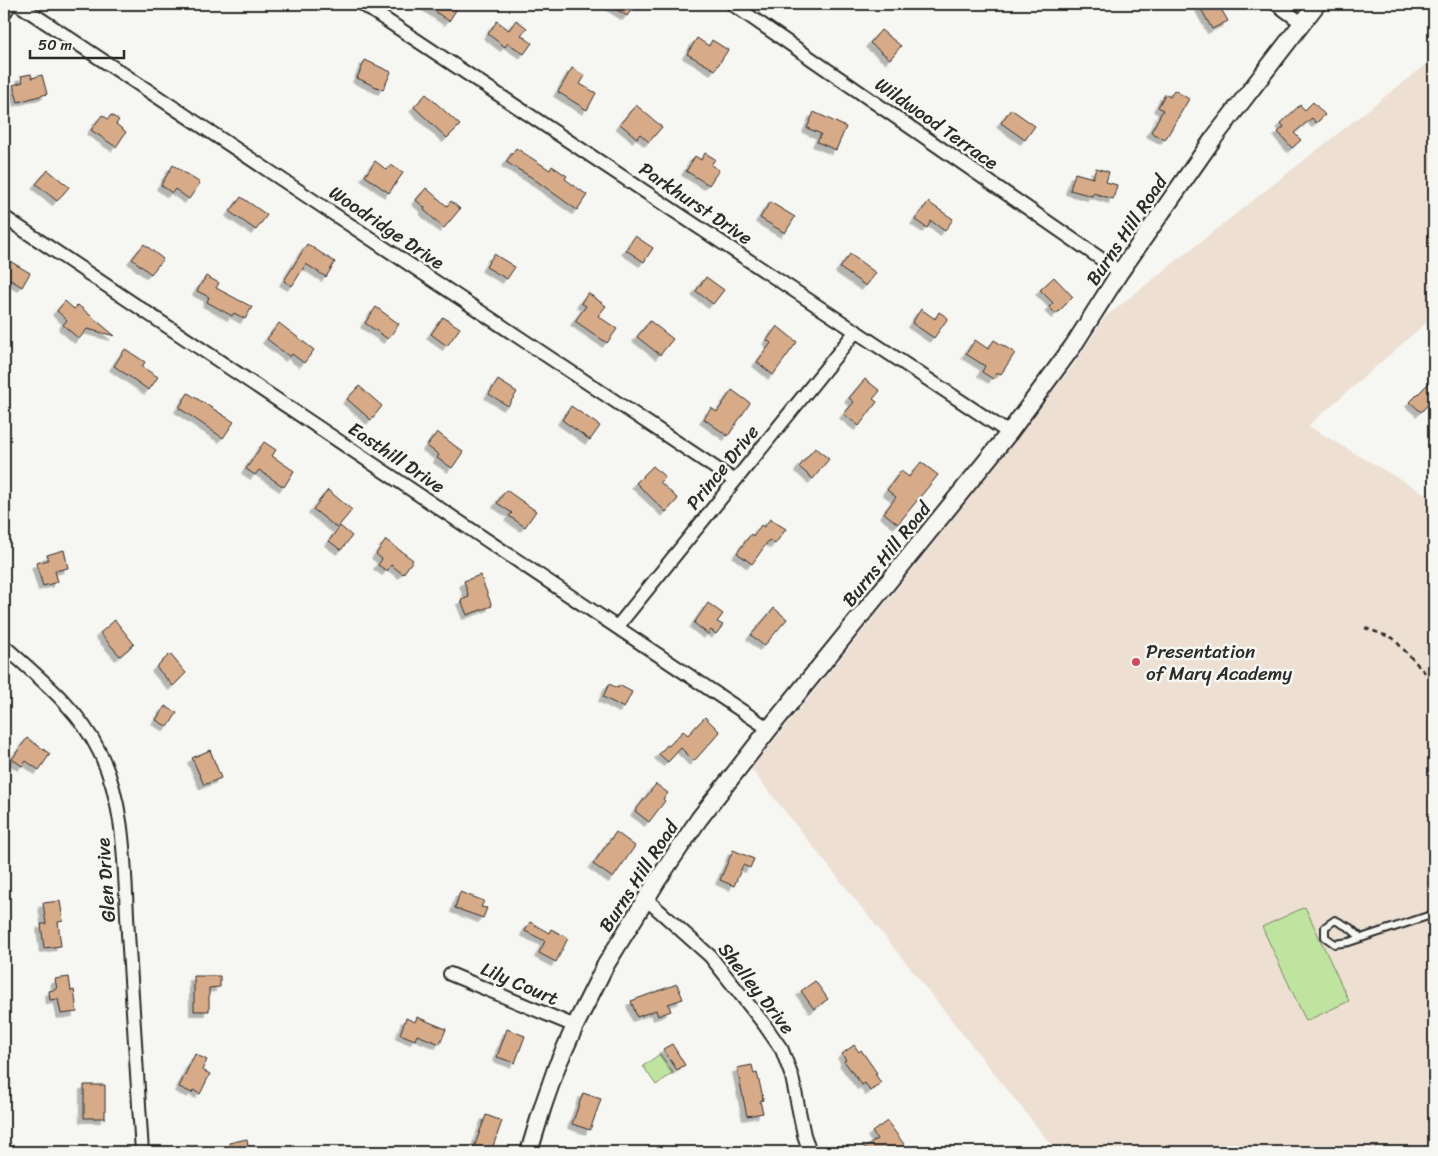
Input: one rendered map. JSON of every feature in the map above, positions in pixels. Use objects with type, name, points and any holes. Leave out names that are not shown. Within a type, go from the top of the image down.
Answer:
[{"type":"street","points":[[4,14],[10,4]]},
{"type":"street","name":"Woodridge Drive","points":[[18,4],[735,481]]},
{"type":"street","name":"Parkhurst Drive","points":[[362,4],[1010,433]]},
{"type":"street","name":"Wildwood Terrace","points":[[732,4],[1120,272]]},
{"type":"street","points":[[1276,4],[1302,23]]},
{"type":"street","name":"Burns Hill Road","points":[[529,1152],[543,1106],[574,1026],[610,958],[699,819],[769,729],[1010,433],[1073,346],[1120,272],[1213,139],[1317,4]]},
{"type":"street","name":"Easthill Drive","points":[[4,217],[769,729]]},
{"type":"street","name":"Prince Drive","points":[[617,627],[856,331]]},
{"type":"street","name":"Glen Drive","points":[[4,646],[67,704],[85,726],[100,752],[110,779],[122,836],[142,1152]]},
{"type":"street","name":"Shelley Drive","points":[[646,899],[710,956],[764,1024],[782,1050],[792,1077],[804,1135],[810,1152]]},
{"type":"street","name":"Lily Court","points":[[450,974],[574,1026]]},
{"type":"lane","points":[[1360,937],[1350,928],[1335,920],[1325,926],[1325,937],[1335,944],[1348,942],[1434,914]]},
{"type":"path","points":[[1365,628],[1393,638],[1434,680]]},
{"type":"shaded area","name":"Presentation of Mary Academy","points":[[1434,58],[1434,316],[1308,426],[1434,499],[1434,1152],[1057,1152],[751,769],[925,554],[1074,364],[1105,317]]},
{"type":"green space","points":[[1305,907],[1349,1001],[1306,1021],[1262,927]]},
{"type":"green space","points":[[660,1054],[673,1073],[656,1085],[643,1066]]},
{"type":"building","points":[[424,4],[460,4],[449,21]]},
{"type":"building","points":[[608,4],[628,4],[633,7],[627,16]]},
{"type":"building","points":[[1206,4],[1218,4],[1228,21],[1212,29],[1200,7]]},
{"type":"building","points":[[516,20],[527,28],[521,35],[532,43],[524,54],[508,43],[505,47],[488,34],[497,21],[509,30]]},
{"type":"building","points":[[881,30],[901,46],[890,59],[870,43]]},
{"type":"building","points":[[697,38],[709,46],[712,40],[728,50],[715,70],[687,54]]},
{"type":"building","points":[[365,60],[391,72],[383,90],[357,78]]},
{"type":"building","points":[[572,68],[585,76],[580,84],[596,93],[587,110],[558,92]]},
{"type":"building","points":[[31,74],[32,78],[42,75],[47,94],[18,102],[13,85],[23,82],[21,76]]},
{"type":"building","points":[[1174,90],[1189,99],[1165,140],[1151,132],[1163,110],[1158,107],[1165,94],[1170,97]]},
{"type":"building","points":[[426,94],[460,125],[447,138],[414,107]]},
{"type":"building","points":[[1313,102],[1325,115],[1316,123],[1312,118],[1294,133],[1301,140],[1292,148],[1278,132],[1284,127],[1281,123],[1300,105],[1305,110]]},
{"type":"building","points":[[636,105],[662,127],[649,142],[640,134],[637,138],[620,124]]},
{"type":"building","points":[[1011,109],[1035,126],[1025,140],[1001,123]]},
{"type":"building","points":[[814,112],[846,127],[836,150],[817,142],[821,134],[807,128]]},
{"type":"building","points":[[102,115],[108,119],[111,115],[119,120],[116,124],[126,132],[116,147],[91,130]]},
{"type":"building","points":[[516,148],[550,170],[552,166],[567,176],[565,179],[587,195],[577,210],[531,177],[506,162]]},
{"type":"building","points":[[705,153],[715,159],[711,165],[719,170],[709,185],[686,171],[695,156],[701,160]]},
{"type":"building","points":[[375,161],[387,170],[391,165],[403,173],[389,193],[365,176]]},
{"type":"building","points":[[173,165],[200,183],[189,199],[175,189],[172,193],[161,185]]},
{"type":"building","points":[[1096,168],[1109,172],[1106,182],[1117,185],[1113,199],[1093,193],[1092,196],[1070,190],[1075,173],[1093,178]]},
{"type":"building","points":[[48,170],[69,187],[57,201],[36,184]]},
{"type":"building","points":[[426,188],[447,206],[451,201],[460,209],[444,228],[416,200]]},
{"type":"building","points":[[241,197],[267,215],[256,230],[230,212]]},
{"type":"building","points":[[770,202],[795,217],[785,233],[760,218]]},
{"type":"building","points":[[928,202],[953,219],[945,231],[931,221],[927,228],[915,220]]},
{"type":"building","points":[[635,236],[653,248],[644,262],[626,250]]},
{"type":"building","points":[[144,244],[163,259],[151,274],[132,259]]},
{"type":"building","points":[[307,244],[335,262],[326,277],[306,264],[292,286],[284,281]]},
{"type":"building","points":[[494,254],[515,267],[507,279],[486,267]]},
{"type":"building","points":[[850,254],[876,273],[866,286],[840,268]]},
{"type":"building","points":[[8,260],[30,273],[22,287],[4,276],[4,268]]},
{"type":"building","points":[[206,276],[219,283],[216,288],[252,307],[245,319],[234,313],[232,316],[207,302],[209,297],[197,291]]},
{"type":"building","points":[[706,277],[724,290],[713,304],[696,291]]},
{"type":"building","points":[[1054,277],[1073,297],[1056,314],[1049,307],[1053,303],[1040,290]]},
{"type":"building","points":[[588,293],[606,306],[598,316],[617,329],[607,343],[575,321],[586,306],[581,303]]},
{"type":"building","points":[[65,301],[74,309],[78,305],[115,336],[87,329],[79,339],[63,325],[67,320],[57,311]]},
{"type":"building","points":[[376,307],[399,324],[388,339],[365,323]]},
{"type":"building","points":[[921,309],[935,319],[939,312],[948,318],[934,338],[912,323]]},
{"type":"building","points":[[443,317],[460,328],[447,346],[431,334]]},
{"type":"building","points":[[650,321],[673,339],[660,355],[637,337]]},
{"type":"building","points":[[279,323],[314,350],[304,363],[292,354],[290,357],[267,339]]},
{"type":"building","points":[[777,326],[797,342],[773,375],[757,362],[771,343],[767,340]]},
{"type":"building","points":[[975,340],[988,349],[994,340],[1015,353],[1001,374],[997,372],[993,379],[982,372],[985,366],[966,354]]},
{"type":"building","points":[[125,349],[145,362],[142,367],[158,377],[149,390],[114,366]]},
{"type":"building","points":[[1434,378],[1434,398],[1421,412],[1410,402]]},
{"type":"building","points":[[865,379],[880,391],[873,399],[877,402],[859,426],[844,414],[854,402],[849,398]]},
{"type":"building","points":[[498,380],[517,392],[508,406],[489,394]]},
{"type":"building","points":[[359,386],[382,406],[371,420],[347,399]]},
{"type":"building","points":[[732,390],[750,403],[728,436],[704,419],[711,408],[717,412]]},
{"type":"building","points":[[188,393],[234,422],[223,438],[179,408]]},
{"type":"building","points":[[571,406],[600,426],[590,440],[562,420]]},
{"type":"building","points":[[437,432],[463,452],[452,468],[437,458],[439,455],[427,446]]},
{"type":"building","points":[[264,442],[276,450],[272,456],[294,471],[284,487],[259,470],[255,475],[246,469]]},
{"type":"building","points":[[815,448],[829,459],[813,479],[799,467]]},
{"type":"building","points":[[921,462],[938,475],[898,524],[884,513],[896,497],[887,490],[901,471],[909,477]]},
{"type":"building","points":[[653,466],[665,477],[660,482],[678,499],[666,512],[636,483]]},
{"type":"building","points":[[328,490],[352,510],[337,528],[313,509]]},
{"type":"building","points":[[506,490],[536,511],[525,527],[509,516],[512,513],[497,503]]},
{"type":"building","points":[[770,519],[786,529],[775,544],[769,540],[752,564],[737,553],[751,534],[753,536],[761,525],[764,527]]},
{"type":"building","points":[[340,526],[352,536],[341,550],[329,541]]},
{"type":"building","points":[[386,540],[413,560],[403,574],[391,565],[387,571],[378,565],[382,559],[376,554]]},
{"type":"building","points":[[64,550],[68,568],[55,571],[58,582],[43,586],[36,563],[48,560],[47,555]]},
{"type":"building","points":[[480,575],[492,606],[467,615],[461,600],[469,597],[464,581]]},
{"type":"building","points":[[708,603],[723,614],[717,622],[723,625],[716,634],[711,630],[708,634],[694,623]]},
{"type":"building","points":[[774,608],[787,619],[764,646],[751,635]]},
{"type":"building","points":[[115,620],[134,644],[120,656],[100,633]]},
{"type":"building","points":[[170,654],[186,673],[173,686],[156,667]]},
{"type":"building","points":[[609,684],[618,688],[619,685],[632,692],[624,708],[603,697]]},
{"type":"building","points":[[165,706],[177,713],[168,727],[156,720]]},
{"type":"building","points":[[705,717],[720,732],[694,761],[681,748],[668,762],[659,754],[683,731],[688,735]]},
{"type":"building","points":[[27,738],[50,754],[39,770],[26,761],[22,766],[12,759]]},
{"type":"building","points":[[210,750],[221,778],[204,785],[192,758]]},
{"type":"building","points":[[656,784],[668,793],[663,799],[665,801],[649,822],[635,811]]},
{"type":"building","points":[[616,832],[635,846],[613,878],[593,864]]},
{"type":"building","points":[[733,850],[754,859],[750,868],[743,865],[734,886],[720,880]]},
{"type":"building","points":[[460,892],[484,901],[481,907],[487,908],[483,918],[455,908]]},
{"type":"building","points":[[60,901],[63,921],[58,922],[61,946],[44,948],[41,924],[46,924],[43,903]]},
{"type":"building","points":[[530,922],[549,933],[551,929],[568,938],[556,962],[539,953],[545,941],[525,931]]},
{"type":"building","points":[[194,976],[220,976],[220,987],[209,988],[209,1011],[194,1011]]},
{"type":"building","points":[[69,977],[71,991],[74,990],[77,1012],[61,1014],[58,999],[50,1000],[49,991],[57,989],[55,979]]},
{"type":"building","points":[[815,981],[828,999],[814,1009],[801,991]]},
{"type":"building","points":[[677,984],[683,999],[668,1004],[671,1011],[658,1016],[656,1010],[637,1017],[631,1001]]},
{"type":"building","points":[[417,1017],[446,1029],[440,1044],[417,1035],[415,1040],[400,1034],[406,1018],[415,1022]]},
{"type":"building","points":[[507,1029],[525,1036],[515,1063],[497,1057]]},
{"type":"building","points":[[672,1044],[685,1065],[677,1070],[663,1049]]},
{"type":"building","points":[[854,1045],[859,1052],[861,1050],[877,1073],[875,1074],[881,1083],[870,1091],[865,1083],[862,1085],[844,1061],[846,1060],[842,1054]]},
{"type":"building","points":[[195,1054],[207,1060],[202,1070],[210,1074],[200,1094],[193,1090],[192,1093],[179,1087]]},
{"type":"building","points":[[752,1065],[754,1074],[757,1073],[762,1093],[763,1100],[760,1101],[763,1113],[747,1116],[737,1068]]},
{"type":"building","points":[[84,1085],[105,1085],[105,1118],[84,1118]]},
{"type":"building","points":[[583,1093],[601,1099],[590,1130],[572,1124]]},
{"type":"building","points":[[486,1115],[502,1121],[491,1152],[479,1152],[473,1150]]},
{"type":"building","points":[[887,1121],[906,1147],[899,1152],[859,1152],[877,1139],[872,1132]]},
{"type":"building","points":[[247,1139],[249,1152],[231,1152],[229,1143]]},
{"type":"place","name":"Presentation of Mary Academy","points":[[1136,662]]}]
